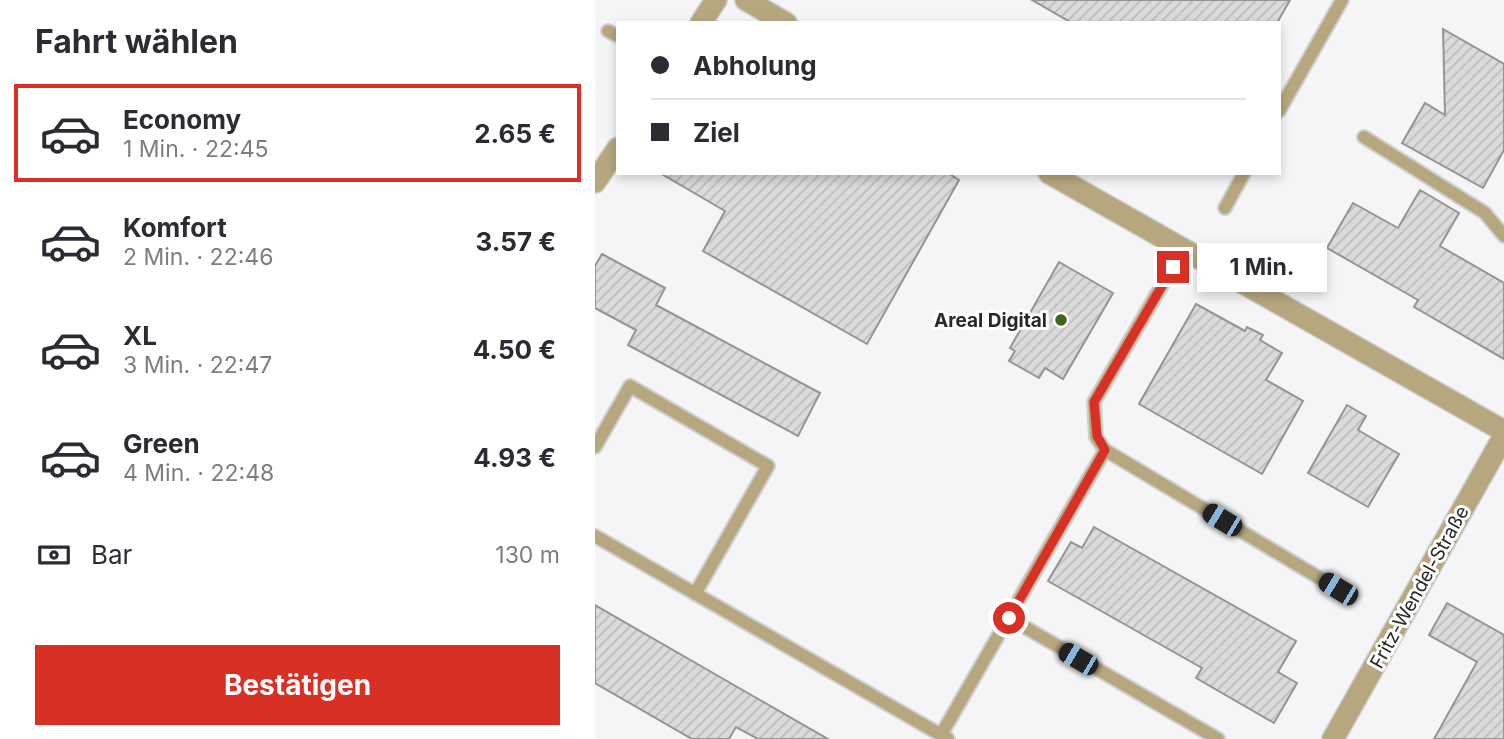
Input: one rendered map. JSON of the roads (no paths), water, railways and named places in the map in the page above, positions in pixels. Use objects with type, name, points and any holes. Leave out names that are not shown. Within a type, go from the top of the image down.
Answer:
[{"type":"street","points":[[702,21],[716,0]]},
{"type":"street","points":[[746,0],[783,21]]},
{"type":"street","points":[[595,183],[616,151]]},
{"type":"street","points":[[1053,175],[1504,433]]},
{"type":"street","name":"Fritz-Wendel-Straße","points":[[1333,739],[1504,433]]},
{"type":"lane","points":[[1281,107],[1342,0]]},
{"type":"lane","points":[[1363,137],[1485,213],[1504,236]]},
{"type":"lane","points":[[1225,208],[1243,175]]},
{"type":"lane","points":[[1183,249],[1094,402],[1097,436],[1105,450],[1338,589]]},
{"type":"lane","points":[[595,447],[630,386],[768,466],[695,594]]},
{"type":"lane","points":[[595,536],[945,737],[1105,450]]},
{"type":"lane","points":[[1009,618],[1218,739]]},
{"type":"place","name":"Areal Digital","points":[[1061,320]]}]
